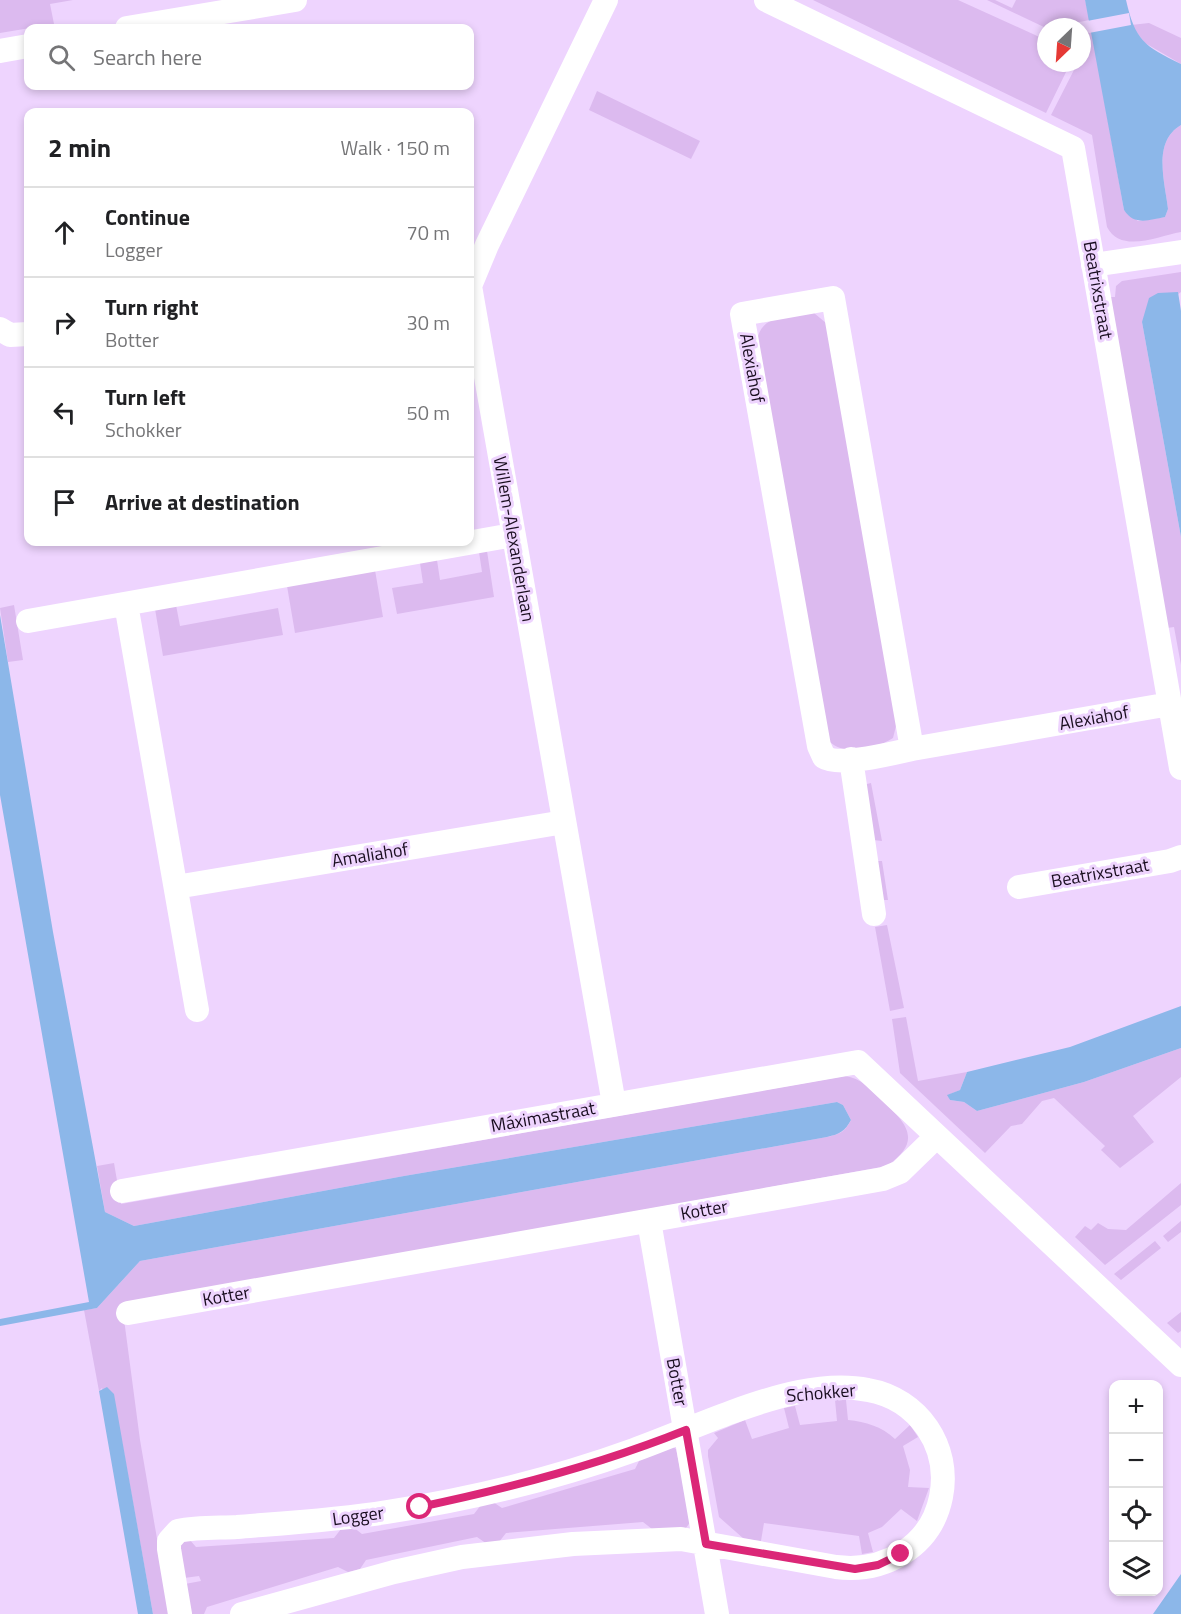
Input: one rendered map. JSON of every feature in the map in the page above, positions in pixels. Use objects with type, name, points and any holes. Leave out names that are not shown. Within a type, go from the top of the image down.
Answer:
[{"type":"street","points":[[151,24],[294,0]]},
{"type":"street","name":"Willem-Alexanderlaan","points":[[476,256],[606,0]]},
{"type":"street","name":"Beatrixstraat","points":[[766,0],[1073,148],[1181,768]]},
{"type":"street","points":[[0,51],[24,47]]},
{"type":"street","points":[[1093,266],[1181,252]]},
{"type":"street","name":"Alexiahof","points":[[912,750],[832,298],[742,314],[819,746],[824,757],[829,760],[851,759],[912,750],[1170,704]]},
{"type":"street","name":"Willem-Alexanderlaan","points":[[474,309],[614,1104]]},
{"type":"street","points":[[0,329],[10,335],[24,334]]},
{"type":"street","points":[[474,542],[513,535]]},
{"type":"street","points":[[28,621],[451,546]]},
{"type":"street","points":[[126,604],[197,1010]]},
{"type":"street","points":[[851,759],[874,914]]},
{"type":"street","name":"Amaliahof","points":[[176,887],[564,822]]},
{"type":"street","name":"Beatrixstraat","points":[[1019,887],[1170,861],[1181,857]]},
{"type":"street","name":"Máximastraat","points":[[122,1191],[858,1062],[936,1137]]},
{"type":"street","points":[[936,1137],[1181,1365]]},
{"type":"street","name":"Kotter","points":[[128,1313],[889,1178],[900,1172],[936,1137]]},
{"type":"street","name":"Botter","points":[[649,1221],[717,1614]]},
{"type":"street","name":"Schokker","points":[[686,1430],[745,1407],[780,1397],[836,1388],[860,1389],[884,1394],[911,1409],[932,1434],[942,1459],[940,1503],[929,1527],[912,1546],[892,1560],[878,1565],[846,1568],[706,1544]]},
{"type":"street","name":"Logger","points":[[180,1614],[169,1549],[169,1541],[178,1531],[333,1520],[420,1507],[532,1481],[606,1460],[686,1430]]},
{"type":"street","points":[[242,1614],[329,1588],[462,1557],[612,1541],[681,1539],[706,1544]]},
{"type":"shaded area","points":[[0,0],[73,0],[50,4],[54,24],[24,24],[24,29],[0,33]]},
{"type":"shaded area","points":[[813,0],[958,0],[1037,36],[1037,72],[1066,72],[1046,113]]},
{"type":"shaded area","points":[[987,0],[995,0],[1012,8],[1016,0],[1085,0],[1090,18],[1037,18],[1037,24]]},
{"type":"shaded area","points":[[1149,23],[1181,38],[1181,64],[1145,43],[1131,25]]},
{"type":"shaded area","points":[[1091,32],[1124,210],[1138,221],[1165,217],[1168,209],[1163,175],[1163,152],[1172,132],[1181,125],[1181,232],[1131,242],[1113,235],[1107,227],[1092,135],[1051,115],[1073,72],[1091,72]]},
{"type":"shaded area","points":[[597,91],[700,141],[691,159],[589,110]]},
{"type":"shaded area","points":[[1181,272],[1181,292],[1142,322],[1181,537],[1181,665],[1174,627],[1167,628],[1108,297],[1115,297],[1116,286],[1122,281]]},
{"type":"shaded area","points":[[814,313],[826,323],[897,722],[893,738],[860,750],[843,749],[829,741],[757,342],[759,333],[770,321],[787,316]]},
{"type":"shaded area","points":[[487,551],[494,597],[397,614],[392,588],[423,583],[420,563],[437,560],[440,580],[482,572],[479,552]]},
{"type":"shaded area","points":[[375,570],[383,617],[295,633],[287,586]]},
{"type":"shaded area","points":[[14,605],[23,660],[8,662],[0,608]]},
{"type":"shaded area","points":[[176,605],[180,626],[278,608],[283,635],[163,656],[155,609]]},
{"type":"shaded area","points":[[871,783],[882,841],[873,840],[863,785]]},
{"type":"shaded area","points":[[876,861],[882,861],[888,900],[883,900]]},
{"type":"shaded area","points":[[887,925],[904,1008],[890,1011],[875,927]]},
{"type":"shaded area","points":[[906,1017],[918,1081],[967,1072],[960,1090],[948,1095],[950,1100],[964,1102],[977,1111],[1084,1082],[1181,1048],[1181,1077],[1133,1116],[1154,1142],[1120,1168],[1101,1150],[1105,1146],[1054,1098],[1042,1101],[1022,1124],[1011,1126],[985,1153],[900,1073],[892,1019]]},
{"type":"shaded area","points":[[845,1076],[856,1079],[869,1088],[904,1124],[908,1140],[905,1148],[887,1166],[122,1304],[140,1440],[170,1614],[153,1614],[122,1442],[102,1388],[99,1391],[84,1310],[97,1308],[140,1261],[827,1137],[842,1132],[851,1120],[843,1105],[837,1102],[404,1176],[134,1226],[105,1212],[97,1166],[114,1163],[121,1204]]},
{"type":"shaded area","points":[[1181,1183],[1181,1205],[1105,1265],[1075,1237],[1085,1226],[1091,1230],[1098,1223],[1108,1229],[1126,1230]]},
{"type":"shaded area","points":[[1181,1221],[1181,1232],[1168,1242],[1163,1236]]},
{"type":"shaded area","points":[[1155,1241],[1161,1248],[1121,1280],[1114,1274]]},
{"type":"shaded area","points":[[1181,1312],[1181,1331],[1178,1333],[1167,1323]]},
{"type":"shaded area","points":[[835,1400],[846,1400],[848,1420],[873,1425],[895,1439],[910,1425],[918,1437],[903,1446],[910,1470],[908,1487],[929,1488],[917,1521],[901,1509],[882,1527],[868,1533],[873,1552],[862,1554],[859,1536],[764,1523],[761,1541],[744,1539],[719,1517],[708,1456],[708,1450],[718,1438],[714,1433],[745,1420],[752,1439],[789,1428],[784,1408],[795,1406],[800,1425],[837,1421]]},
{"type":"shaded area","points":[[673,1447],[676,1449],[691,1521],[686,1528],[652,1529],[643,1522],[506,1533],[499,1542],[487,1544],[477,1537],[366,1560],[360,1569],[348,1572],[338,1567],[207,1607],[204,1614],[190,1614],[185,1584],[201,1581],[199,1576],[184,1578],[180,1541],[189,1539],[196,1547],[334,1538],[341,1529],[353,1527],[362,1534],[474,1514],[481,1505],[493,1502],[502,1508],[635,1469],[640,1459]]},
{"type":"water","points":[[1085,0],[1126,0],[1133,24],[1143,40],[1158,52],[1181,64],[1181,125],[1172,132],[1163,152],[1163,175],[1168,209],[1165,217],[1137,220],[1124,210],[1091,32],[1091,18],[1088,18]]},
{"type":"water","points":[[1178,292],[1181,311],[1181,537],[1142,322],[1149,298],[1158,293]]},
{"type":"water","points":[[0,615],[53,932],[105,1212],[134,1226],[404,1176],[837,1102],[843,1105],[851,1120],[849,1124],[842,1132],[827,1137],[140,1261],[97,1308],[0,1326],[0,1319],[89,1302],[0,795]]},
{"type":"water","points":[[1181,1006],[1181,1048],[1084,1082],[977,1111],[964,1102],[950,1100],[947,1095],[960,1090],[967,1072],[1070,1047]]},
{"type":"water","points":[[107,1387],[114,1394],[153,1614],[138,1614],[99,1391]]},
{"type":"water","points":[[1181,1574],[1181,1614],[1153,1614]]},
{"type":"pier","points":[[1129,13],[1131,25],[1091,33],[1091,20]]},
{"type":"route","points":[[420,1507],[503,1489],[606,1460],[686,1430],[706,1544],[855,1569],[878,1565],[901,1554]]}]
